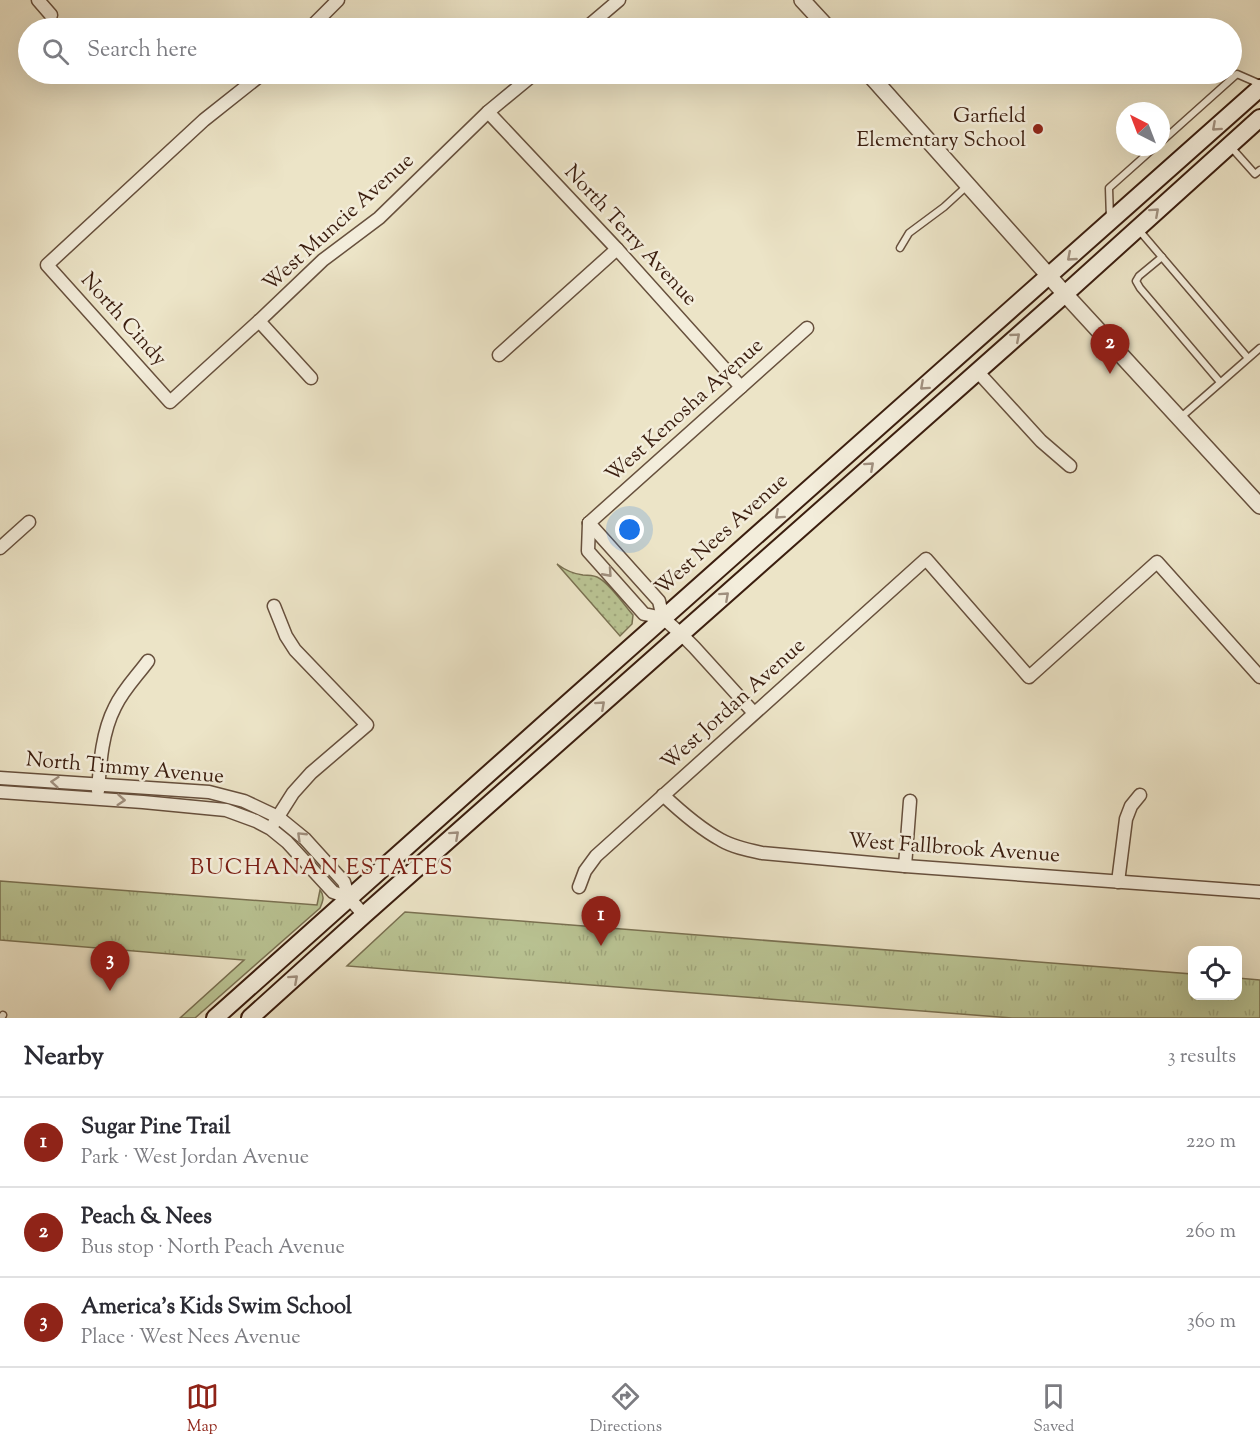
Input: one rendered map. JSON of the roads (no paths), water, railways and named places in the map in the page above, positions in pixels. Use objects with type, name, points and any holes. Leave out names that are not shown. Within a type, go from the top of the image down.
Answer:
[{"type":"main road","name":"West Nees Avenue","points":[[215,1018],[1260,86]]},
{"type":"main road","points":[[250,1018],[1260,118]]},
{"type":"main road","points":[[232,1018],[252,1000],[284,957]]},
{"type":"street","points":[[38,0],[51,15]]},
{"type":"street","points":[[320,18],[338,0]]},
{"type":"street","points":[[598,18],[619,0]]},
{"type":"street","points":[[802,0],[819,18]]},
{"type":"street","name":"North Cindy","points":[[170,402],[47,265],[204,120],[249,84]]},
{"type":"street","name":"West Muncie Avenue","points":[[170,402],[323,260],[378,218],[488,112],[522,84]]},
{"type":"street","points":[[878,84],[1065,294],[1260,506]]},
{"type":"street","name":"North Terry Avenue","points":[[488,112],[617,249],[741,387]]},
{"type":"street","points":[[499,355],[617,249]]},
{"type":"street","points":[[259,321],[311,378]]},
{"type":"street","name":"West Kenosha Avenue","points":[[589,522],[807,328]]},
{"type":"street","points":[[977,371],[1041,441],[1071,466]]},
{"type":"street","points":[[0,548],[29,522]]},
{"type":"street","points":[[589,522],[659,601],[663,618]]},
{"type":"street","points":[[589,522],[588,551],[644,614],[663,618],[681,634],[754,713]]},
{"type":"street","name":"West Jordan Avenue","points":[[579,887],[585,871],[596,856],[926,559],[1029,677],[1156,562],[1260,677]]},
{"type":"street","points":[[270,829],[293,794],[312,773],[368,725],[295,651],[286,636],[274,606]]},
{"type":"street","points":[[98,799],[108,725],[115,707],[148,661]]},
{"type":"street","name":"North Timmy Avenue","points":[[0,777],[209,792],[244,801],[278,817],[305,839],[344,882],[349,898],[364,915]]},
{"type":"street","name":"North Timmy Avenue","points":[[0,792],[226,810],[270,829],[295,849],[333,892],[349,898]]},
{"type":"street","name":"West Fallbrook Avenue","points":[[663,795],[679,811],[722,841],[762,853],[1260,892]]},
{"type":"street","points":[[1118,882],[1126,819],[1131,806],[1140,795]]},
{"type":"street","points":[[905,866],[909,801]]},
{"type":"lane","points":[[1242,77],[1260,86]]},
{"type":"lane","points":[[1170,134],[1226,84]]},
{"type":"lane","points":[[1230,145],[1258,175]]},
{"type":"lane","points":[[1110,222],[1109,188],[1145,156]]},
{"type":"lane","points":[[900,248],[909,232],[944,207],[968,184]]},
{"type":"lane","points":[[1137,228],[1248,358]]},
{"type":"lane","points":[[1162,257],[1136,280],[1140,288],[1220,382]]},
{"type":"lane","points":[[1180,418],[1260,348]]},
{"type":"place","name":"Garfield Elementary School","points":[[1038,129]]},
{"type":"place","name":"Peach & Nees","points":[[1110,374]]},
{"type":"place","name":"Sugar Pine Trail","points":[[601,946]]},
{"type":"place","name":"America's Kids Swim School","points":[[110,991]]},
{"type":"district","name":"BUCHANAN ESTATES","points":[[322,869]]}]
